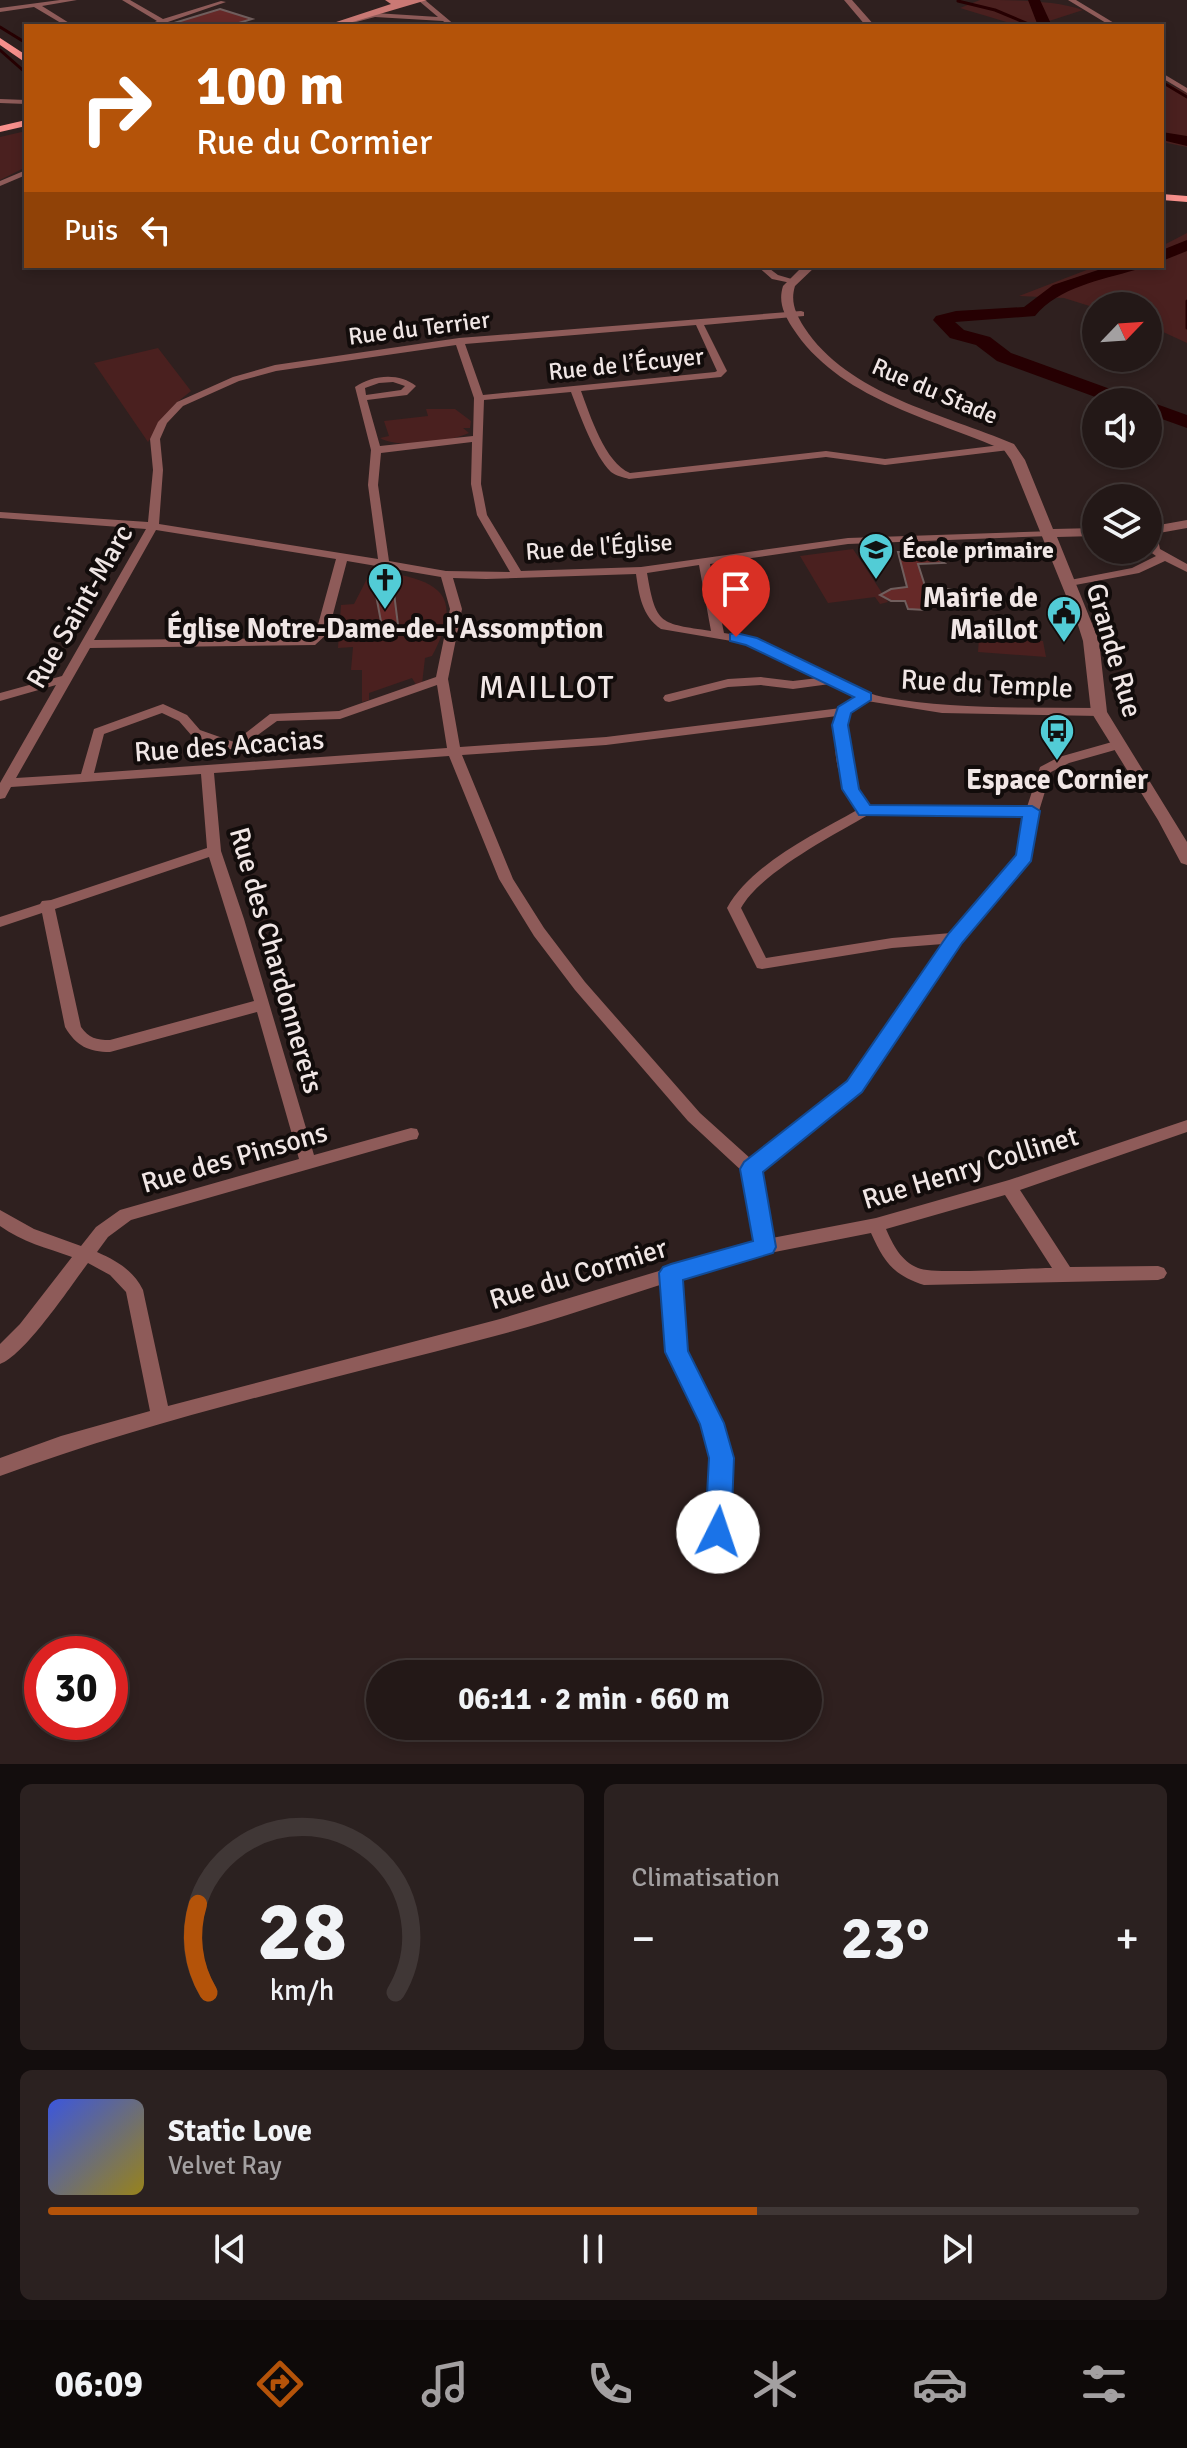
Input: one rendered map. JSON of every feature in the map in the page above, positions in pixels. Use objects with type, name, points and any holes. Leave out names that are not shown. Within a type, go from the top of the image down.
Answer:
[{"type":"main road","points":[[328,24],[397,3],[422,0]]},
{"type":"main road","points":[[337,24],[397,3]]},
{"type":"main road","points":[[0,33],[24,51]]},
{"type":"main road","points":[[0,41],[24,59]]},
{"type":"main road","points":[[0,133],[24,127]]},
{"type":"main road","points":[[1164,197],[1187,199]]},
{"type":"street","points":[[17,5],[25,0]]},
{"type":"street","points":[[0,8],[52,0]]},
{"type":"street","points":[[0,8],[52,0]]},
{"type":"street","points":[[35,3],[74,0]]},
{"type":"street","points":[[125,0],[163,22]]},
{"type":"street","points":[[156,24],[224,3],[220,0]]},
{"type":"street","points":[[422,0],[451,24]]},
{"type":"street","points":[[848,0],[869,24]]},
{"type":"street","points":[[1071,0],[1113,24]]},
{"type":"street","points":[[35,3],[68,24]]},
{"type":"street","points":[[397,3],[441,16]]},
{"type":"street","points":[[339,24],[375,15],[441,16]]},
{"type":"street","points":[[1164,76],[1187,91]]},
{"type":"street","points":[[0,103],[24,104]]},
{"type":"street","points":[[0,184],[24,173]]},
{"type":"street","points":[[763,268],[794,281],[821,268]]},
{"type":"street","points":[[794,281],[808,268]]},
{"type":"street","name":"Rue du Stade","points":[[794,281],[796,314],[810,344],[829,365],[858,383],[1009,447],[1022,467],[1050,533]]},
{"type":"street","name":"Rue du Terrier","points":[[153,526],[158,470],[155,439],[163,422],[180,404],[236,379],[275,368],[459,341],[796,314]]},
{"type":"street","name":"Rue de l’Écuyer","points":[[479,398],[721,374],[699,323]]},
{"type":"street","points":[[459,341],[479,398],[476,484],[482,515],[518,575]]},
{"type":"street","points":[[575,389],[596,444],[606,453],[616,471],[629,476],[826,454],[885,462],[1009,447]]},
{"type":"street","points":[[361,398],[376,450],[373,485],[384,563]]},
{"type":"street","points":[[376,450],[476,439]]},
{"type":"street","name":"Rue de l'Église","points":[[0,515],[153,526],[446,574],[518,575],[641,570],[863,540],[1050,533]]},
{"type":"street","points":[[1162,529],[1187,524]]},
{"type":"street","name":"Rue Saint-Marc","points":[[4,789],[153,526]]},
{"type":"street","points":[[1050,533],[1082,532]]},
{"type":"street","name":"Grande Rue","points":[[1050,533],[1091,641],[1099,712],[1166,819],[1187,859]]},
{"type":"street","points":[[84,644],[311,642],[322,633],[342,557]]},
{"type":"street","points":[[1070,583],[1135,571],[1164,557],[1187,569]]},
{"type":"street","points":[[704,560],[718,635]]},
{"type":"street","name":"Rue du Temple","points":[[641,570],[651,616],[656,623],[752,641],[865,697],[942,709],[1099,712]]},
{"type":"street","points":[[446,574],[456,609],[442,679],[454,752],[506,879],[539,932],[580,986],[694,1117],[751,1169],[765,1247]]},
{"type":"street","points":[[0,697],[64,679]]},
{"type":"street","points":[[235,768],[236,747],[274,717],[340,715],[442,679]]},
{"type":"street","points":[[669,698],[728,683],[761,681],[793,685],[835,680]]},
{"type":"street","points":[[865,697],[844,711],[840,725],[851,789],[865,811]]},
{"type":"street","points":[[86,779],[98,732],[154,709],[171,710],[196,733],[236,747]]},
{"type":"street","name":"Rue des Acacias","points":[[4,789],[86,779],[606,741],[844,711]]},
{"type":"street","points":[[751,1169],[855,1087],[955,938],[1025,856],[1032,811],[1045,770],[1064,760],[1117,745]]},
{"type":"street","name":"Rue des Chardonnerets","points":[[207,770],[214,851],[308,1162]]},
{"type":"street","points":[[955,938],[892,943],[762,964],[734,908],[740,893],[807,845],[865,811],[1032,811]]},
{"type":"street","points":[[0,922],[214,851]]},
{"type":"street","points":[[47,904],[73,1027],[78,1037],[88,1044],[110,1046],[261,1005]]},
{"type":"street","name":"Rue Henry Collinet","points":[[765,1247],[876,1225],[1009,1187],[1187,1126]]},
{"type":"street","name":"Rue des Pinsons","points":[[0,1356],[26,1330],[102,1232],[126,1215],[411,1134]]},
{"type":"street","points":[[1009,1187],[1065,1274]]},
{"type":"street","points":[[0,1217],[28,1235],[86,1255],[128,1277],[134,1290],[161,1417]]},
{"type":"street","points":[[876,1225],[887,1251],[899,1268],[924,1278],[1158,1273]]},
{"type":"street","name":"Rue du Cormier","points":[[0,1467],[61,1445],[500,1327],[765,1247]]},
{"type":"street","points":[[671,1273],[676,1352],[711,1423],[722,1458],[716,1561]]},
{"type":"shaded area","points":[[980,0],[1047,2],[1083,10],[1046,22],[1048,24],[1013,24],[960,8]]},
{"type":"shaded area","points":[[1164,82],[1187,93],[1187,147],[1164,142]]},
{"type":"shaded area","points":[[24,131],[24,168],[0,180],[0,137]]},
{"type":"shaded area","points":[[1187,233],[1187,343],[1162,331],[1162,292],[1082,292],[1082,304],[1064,298],[1019,296],[1092,268],[1164,268],[1164,245]]},
{"type":"shaded area","points":[[158,348],[191,391],[175,404],[148,442],[94,363]]},
{"type":"shaded area","points":[[426,409],[455,409],[471,421],[470,428],[463,428],[469,433],[424,443],[399,443],[380,438],[389,436],[384,421],[428,416]]},
{"type":"shaded area","points":[[853,549],[888,602],[880,604],[875,597],[828,603],[800,556]]},
{"type":"shaded area","points":[[372,569],[427,583],[445,601],[447,615],[432,656],[425,658],[422,684],[418,688],[412,678],[369,693],[369,700],[362,702],[362,670],[351,670],[353,647],[338,648],[341,605],[354,604]]},
{"type":"shaded area","points":[[979,638],[1043,641],[1046,657],[978,652]]},
{"type":"building","points":[[220,9],[252,19],[236,24],[174,23]]},
{"type":"building","points":[[903,547],[918,547],[944,563],[918,564],[926,589],[954,589],[924,605],[925,610],[908,609],[905,601],[891,601],[880,595],[891,589],[907,587],[898,552],[904,552]]},
{"type":"building","name":"Église Notre-Dame-de-l'Assomption","points":[[394,593],[398,625],[382,627],[376,595]]},
{"type":"waterway","points":[[1034,0],[1044,24]]},
{"type":"waterway","points":[[958,1],[995,10],[1028,24]]},
{"type":"waterway","points":[[0,27],[24,42]]},
{"type":"waterway","points":[[0,50],[24,71]]},
{"type":"waterway","points":[[1164,83],[1187,97]]},
{"type":"waterway","points":[[1164,136],[1187,141]]},
{"type":"waterway","points":[[1164,255],[1187,245]]},
{"type":"waterway","points":[[1053,376],[1004,357],[983,341],[957,334],[942,320],[956,316],[1029,312],[1036,303],[1059,289],[1122,268]]},
{"type":"waterway","points":[[1187,301],[1187,328]]},
{"type":"waterway","points":[[1058,378],[1087,388]]},
{"type":"waterway","points":[[1162,412],[1187,422]]},
{"type":"place","name":"École primaire","points":[[876,581]]},
{"type":"place","name":"Église Notre-Dame-de-l'Assomption","points":[[385,611]]},
{"type":"place","name":"Mairie de Maillot","points":[[1064,644]]},
{"type":"place","name":"Espace Cornier","points":[[1057,762]]},
{"type":"district","name":"MAILLOT","points":[[547,687]]},
{"type":"route","points":[[718,1532],[722,1458],[711,1423],[676,1352],[671,1273],[765,1247],[751,1169],[855,1087],[955,938],[1025,856],[1032,811],[865,811],[851,789],[840,725],[844,711],[865,697],[752,641],[736,637]]}]
